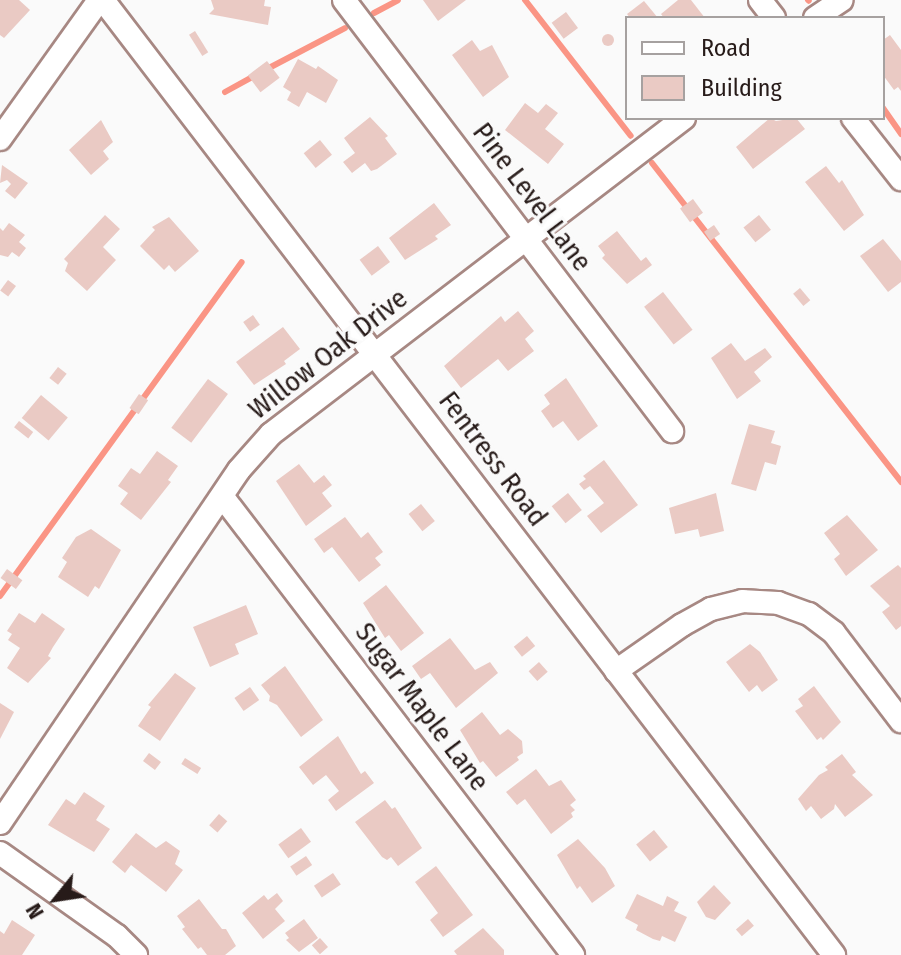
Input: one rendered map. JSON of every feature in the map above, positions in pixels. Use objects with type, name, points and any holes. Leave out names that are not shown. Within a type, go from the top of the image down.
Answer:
[{"type":"street","points":[[0,139],[101,0]]},
{"type":"street","name":"Fentress Road","points":[[101,0],[834,955]]},
{"type":"street","name":"Pine Level Lane","points":[[344,0],[672,431]]},
{"type":"street","points":[[760,0],[772,16]]},
{"type":"street","points":[[818,16],[842,0]]},
{"type":"street","name":"Willow Oak Drive","points":[[0,823],[239,470],[271,434],[681,120]]},
{"type":"street","points":[[855,120],[901,179]]},
{"type":"street","name":"Sugar Maple Lane","points":[[222,496],[573,955]]},
{"type":"street","points":[[616,671],[682,625],[711,609],[742,601],[778,603],[809,614],[834,633],[901,721]]},
{"type":"street","points":[[0,853],[117,936],[136,955]]},
{"type":"building","points":[[0,0],[19,0],[30,10],[4,38],[0,35]]},
{"type":"building","points":[[211,0],[265,0],[264,6],[271,7],[268,25],[209,14],[214,9]]},
{"type":"building","points":[[423,0],[466,0],[438,21]]},
{"type":"building","points":[[678,0],[691,0],[703,16],[662,16],[661,14]]},
{"type":"building","points":[[644,1],[656,16],[628,16],[627,14]]},
{"type":"building","points":[[566,12],[578,28],[564,39],[552,23]]},
{"type":"building","points":[[195,31],[208,52],[202,56],[189,35]]},
{"type":"building","points":[[608,34],[614,40],[608,46],[602,40]]},
{"type":"building","points":[[890,35],[901,50],[901,91],[898,87],[894,90],[885,78],[885,39]]},
{"type":"building","points":[[472,40],[480,51],[492,45],[509,77],[483,97],[452,55]]},
{"type":"building","points":[[298,59],[316,69],[318,66],[338,80],[326,103],[307,92],[299,107],[287,100],[291,92],[283,87]]},
{"type":"building","points":[[267,61],[280,78],[260,92],[248,75]]},
{"type":"building","points":[[525,103],[538,113],[546,104],[558,113],[545,129],[564,144],[548,164],[505,130]]},
{"type":"building","points":[[370,117],[388,136],[385,138],[397,154],[377,169],[371,171],[365,163],[352,173],[343,162],[355,153],[344,138]]},
{"type":"building","points":[[101,120],[113,142],[103,151],[109,159],[91,175],[69,150]]},
{"type":"building","points":[[768,120],[798,120],[805,129],[753,169],[736,147]]},
{"type":"building","points":[[320,140],[332,155],[316,168],[304,153]]},
{"type":"building","points":[[2,165],[28,183],[15,199],[5,191],[11,184],[7,180],[0,183]]},
{"type":"building","points":[[826,166],[839,183],[842,180],[864,215],[844,231],[805,182]]},
{"type":"building","points":[[693,199],[703,213],[690,222],[680,208]]},
{"type":"building","points":[[434,203],[451,225],[435,236],[438,239],[405,260],[389,238]]},
{"type":"building","points":[[105,215],[120,229],[103,247],[116,260],[87,291],[65,271],[68,263],[64,259]]},
{"type":"building","points":[[759,215],[771,230],[755,242],[743,228]]},
{"type":"building","points":[[169,217],[199,251],[175,272],[169,265],[164,270],[140,246],[155,230],[152,227]]},
{"type":"building","points":[[9,223],[25,235],[19,242],[26,248],[19,257],[12,252],[8,257],[0,255],[0,228],[3,231]]},
{"type":"building","points":[[714,225],[720,234],[710,241],[704,232]]},
{"type":"building","points":[[617,231],[641,261],[646,257],[652,265],[627,284],[602,258],[605,255],[598,246]]},
{"type":"building","points":[[883,239],[901,261],[901,282],[888,292],[860,256]]},
{"type":"building","points":[[378,246],[390,262],[372,276],[360,260]]},
{"type":"building","points":[[8,280],[16,286],[8,296],[0,290]]},
{"type":"building","points":[[800,288],[810,300],[803,306],[793,294]]},
{"type":"building","points":[[663,292],[693,330],[674,345],[644,307]]},
{"type":"building","points":[[518,311],[534,331],[525,339],[534,351],[508,371],[498,359],[461,388],[444,366],[501,316],[505,322]]},
{"type":"building","points":[[253,315],[260,325],[250,332],[243,322]]},
{"type":"building","points":[[283,327],[300,349],[284,361],[286,364],[254,385],[236,362]]},
{"type":"building","points":[[731,343],[745,361],[765,348],[772,357],[754,372],[761,381],[737,399],[711,358]]},
{"type":"building","points":[[58,367],[67,374],[58,385],[49,378]]},
{"type":"building","points":[[566,378],[598,426],[578,441],[563,421],[553,428],[541,411],[550,404],[544,395]]},
{"type":"building","points":[[208,379],[228,394],[191,443],[171,428]]},
{"type":"building","points":[[139,394],[148,400],[139,414],[129,408]]},
{"type":"building","points":[[41,395],[68,417],[49,440],[22,418]]},
{"type":"building","points":[[19,421],[33,432],[28,438],[14,427]]},
{"type":"building","points":[[749,424],[775,431],[771,443],[781,446],[776,465],[765,462],[756,491],[731,484]]},
{"type":"building","points":[[157,451],[178,466],[168,480],[171,482],[141,520],[120,504],[128,493],[118,486],[131,468],[140,474]]},
{"type":"building","points":[[604,460],[638,505],[601,533],[587,516],[604,503],[590,486],[584,490],[579,484],[586,479],[583,476]]},
{"type":"building","points":[[299,464],[314,483],[324,475],[332,485],[322,493],[332,506],[306,526],[276,481]]},
{"type":"building","points":[[568,493],[582,510],[566,523],[552,506]]},
{"type":"building","points":[[716,493],[724,531],[700,537],[698,529],[675,534],[669,508]]},
{"type":"building","points":[[421,504],[435,521],[422,531],[409,514]]},
{"type":"building","points":[[847,515],[878,550],[846,576],[834,559],[840,554],[824,533]]},
{"type":"building","points":[[345,517],[361,538],[368,532],[383,552],[375,558],[381,565],[359,582],[332,547],[324,553],[314,539]]},
{"type":"building","points":[[91,529],[121,550],[99,589],[95,586],[88,597],[58,577],[67,562],[62,558],[76,537]]},
{"type":"building","points":[[898,565],[901,568],[901,626],[896,630],[882,612],[890,606],[870,586]]},
{"type":"building","points":[[7,569],[22,580],[16,589],[1,578]]},
{"type":"building","points":[[386,585],[424,633],[401,651],[389,635],[385,638],[363,603]]},
{"type":"building","points":[[246,605],[258,634],[235,644],[239,654],[210,667],[193,627]]},
{"type":"building","points":[[19,613],[35,623],[42,613],[65,629],[48,656],[51,658],[28,683],[7,668],[20,648],[8,640],[12,634],[7,631]]},
{"type":"building","points":[[527,636],[535,646],[522,657],[514,647]]},
{"type":"building","points":[[450,638],[475,670],[490,662],[498,673],[456,708],[430,673],[421,679],[412,666]]},
{"type":"building","points":[[750,644],[760,652],[778,680],[762,692],[757,685],[749,692],[726,662]]},
{"type":"building","points":[[539,662],[548,672],[537,681],[529,671]]},
{"type":"building","points":[[285,666],[323,720],[301,737],[277,705],[269,701],[270,696],[261,685]]},
{"type":"building","points":[[175,673],[196,688],[160,741],[138,726],[151,707],[148,705]]},
{"type":"building","points":[[814,686],[841,722],[823,740],[821,737],[817,740],[795,711],[803,706],[798,699]]},
{"type":"building","points":[[250,687],[259,700],[244,711],[234,698]]},
{"type":"building","points":[[0,703],[14,712],[0,739]]},
{"type":"building","points":[[482,712],[500,735],[508,729],[522,741],[523,753],[517,757],[519,760],[496,777],[483,761],[480,763],[460,730]]},
{"type":"building","points":[[338,736],[361,774],[365,771],[374,783],[336,811],[328,800],[339,791],[326,775],[313,785],[299,767]]},
{"type":"building","points":[[149,753],[161,762],[155,770],[143,761]]},
{"type":"building","points":[[842,754],[856,772],[852,775],[873,795],[845,817],[835,804],[834,809],[821,819],[811,806],[806,811],[798,799],[819,775],[828,770],[825,767]]},
{"type":"building","points":[[185,758],[201,768],[197,774],[181,764]]},
{"type":"building","points":[[536,769],[549,786],[561,780],[576,800],[570,805],[575,810],[571,813],[573,817],[551,834],[525,799],[517,805],[506,792]]},
{"type":"building","points":[[84,792],[105,806],[96,820],[110,829],[94,852],[48,825],[66,799],[75,805]]},
{"type":"building","points":[[385,800],[392,809],[395,807],[422,848],[398,866],[391,857],[387,860],[382,857],[355,822]]},
{"type":"building","points":[[219,814],[227,821],[217,833],[209,825]]},
{"type":"building","points":[[301,828],[311,842],[288,858],[278,844]]},
{"type":"building","points":[[654,830],[668,847],[650,862],[636,844]]},
{"type":"building","points":[[136,833],[156,848],[166,841],[180,851],[175,864],[183,870],[166,892],[131,865],[125,873],[112,862]]},
{"type":"building","points":[[578,839],[605,868],[615,886],[592,903],[580,886],[577,889],[557,855]]},
{"type":"building","points":[[306,856],[312,865],[296,876],[290,867]]},
{"type":"building","points":[[436,866],[473,915],[443,937],[430,920],[438,913],[415,882]]},
{"type":"building","points":[[333,873],[341,885],[322,897],[314,886]]},
{"type":"building","points":[[714,885],[731,903],[715,920],[706,917],[697,902]]},
{"type":"building","points":[[277,893],[283,901],[275,909],[285,921],[263,939],[242,913],[264,895],[268,900]]},
{"type":"building","points":[[637,894],[663,906],[667,896],[679,902],[674,911],[687,917],[675,942],[662,936],[660,941],[653,939],[636,930],[638,925],[625,918]]},
{"type":"building","points":[[199,899],[222,929],[226,929],[236,946],[225,955],[207,955],[182,929],[185,927],[177,916]]},
{"type":"building","points":[[304,919],[318,938],[299,952],[286,940],[289,938],[285,933]]},
{"type":"building","points":[[748,919],[754,926],[742,936],[736,929]]},
{"type":"building","points":[[12,920],[35,935],[22,955],[0,955],[0,931],[4,934]]},
{"type":"building","points":[[483,928],[504,950],[504,955],[457,955],[454,951]]},
{"type":"building","points":[[320,938],[328,947],[320,954],[312,945]]},
{"type":"waterway","points":[[374,13],[398,0]]},
{"type":"waterway","points":[[525,0],[631,136]]},
{"type":"waterway","points":[[267,69],[345,28]]},
{"type":"waterway","points":[[225,92],[254,76]]},
{"type":"waterway","points":[[885,111],[901,134]]},
{"type":"waterway","points":[[652,163],[901,482]]},
{"type":"waterway","points":[[0,596],[242,262]]}]
